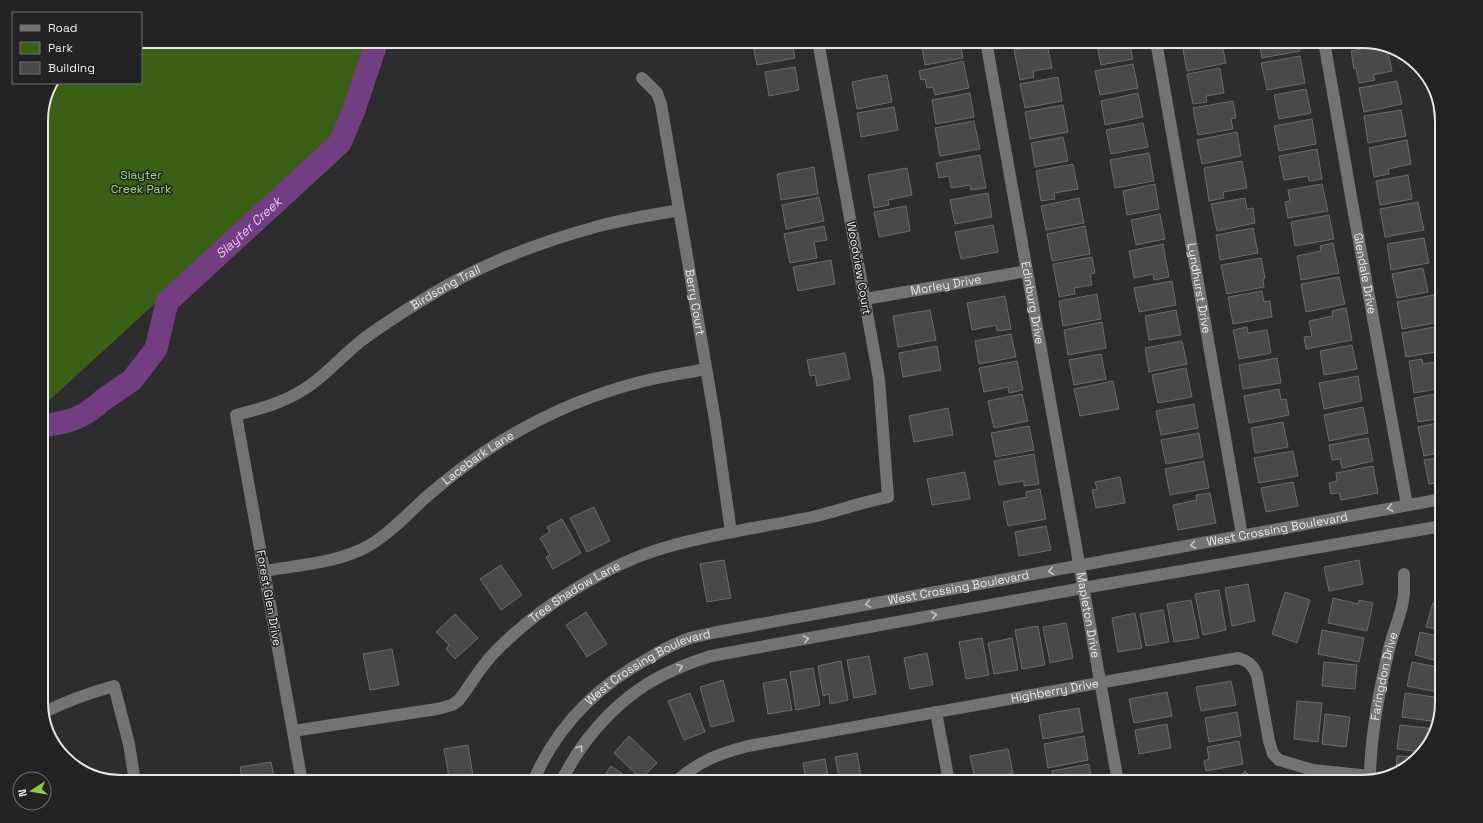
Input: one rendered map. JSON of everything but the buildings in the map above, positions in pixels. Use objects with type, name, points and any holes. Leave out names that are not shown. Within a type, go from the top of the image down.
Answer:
[{"type":"street","name":"Woodview Court","points":[[819,48],[881,393],[888,497]]},
{"type":"street","name":"Edinburg Drive","points":[[987,48],[1080,566]]},
{"type":"street","name":"Lyndhurst Drive","points":[[1157,48],[1242,535]]},
{"type":"street","name":"Glendale Drive","points":[[1325,48],[1407,505]]},
{"type":"street","name":"Berry Court","points":[[642,78],[657,93],[661,104],[720,449],[731,532]]},
{"type":"street","name":"Birdsong Trail","points":[[236,415],[282,401],[306,388],[367,336],[431,295],[468,275],[521,251],[581,231],[616,222],[679,210]]},
{"type":"street","name":"Morley Drive","points":[[865,299],[1027,271]]},
{"type":"street","name":"Lacebark Lane","points":[[265,571],[327,560],[357,551],[370,545],[391,530],[445,480],[460,469],[513,434],[556,412],[589,398],[626,386],[706,369]]},
{"type":"street","name":"Forest Glen Drive","points":[[236,415],[301,775]]},
{"type":"street","name":"Tree Shadow Lane","points":[[293,731],[437,709],[452,705],[459,700],[483,666],[506,640],[531,620],[579,586],[611,568],[645,554],[678,544],[731,532],[812,517],[888,497]]},
{"type":"street","name":"West Crossing Boulevard","points":[[536,775],[540,765],[557,737],[578,711],[599,691],[627,670],[662,650],[689,639],[717,632],[1435,500]]},
{"type":"street","name":"West Crossing Boulevard","points":[[565,775],[588,737],[619,705],[638,690],[656,679],[692,662],[711,656],[1083,588],[1435,527]]},
{"type":"street","name":"Mapleton Drive","points":[[1080,566],[1099,682],[1117,775]]},
{"type":"street","name":"Faringdon Drive","points":[[1370,774],[1372,748],[1382,679],[1390,643],[1402,605],[1404,594],[1404,574]]},
{"type":"street","name":"Highberry Drive","points":[[684,775],[699,763],[711,757],[748,746],[1238,658],[1253,666],[1257,675],[1269,741],[1273,754],[1279,760],[1292,765],[1313,770],[1349,775]]},
{"type":"street","points":[[48,710],[61,704],[114,686],[129,744],[134,775]]},
{"type":"street","points":[[936,712],[948,775]]},
{"type":"green space","name":"Slayter Creek Park","points":[[142,48],[370,48],[340,134],[48,402],[48,116],[50,102],[58,84],[142,84]]},
{"type":"waterway","name":"Slayter Creek","points":[[103,400],[132,380],[156,349],[167,302],[340,143],[354,110],[375,48]]},
{"type":"waterway","name":"Slayter Creek","points":[[48,425],[71,420],[91,410],[97,405]]}]
